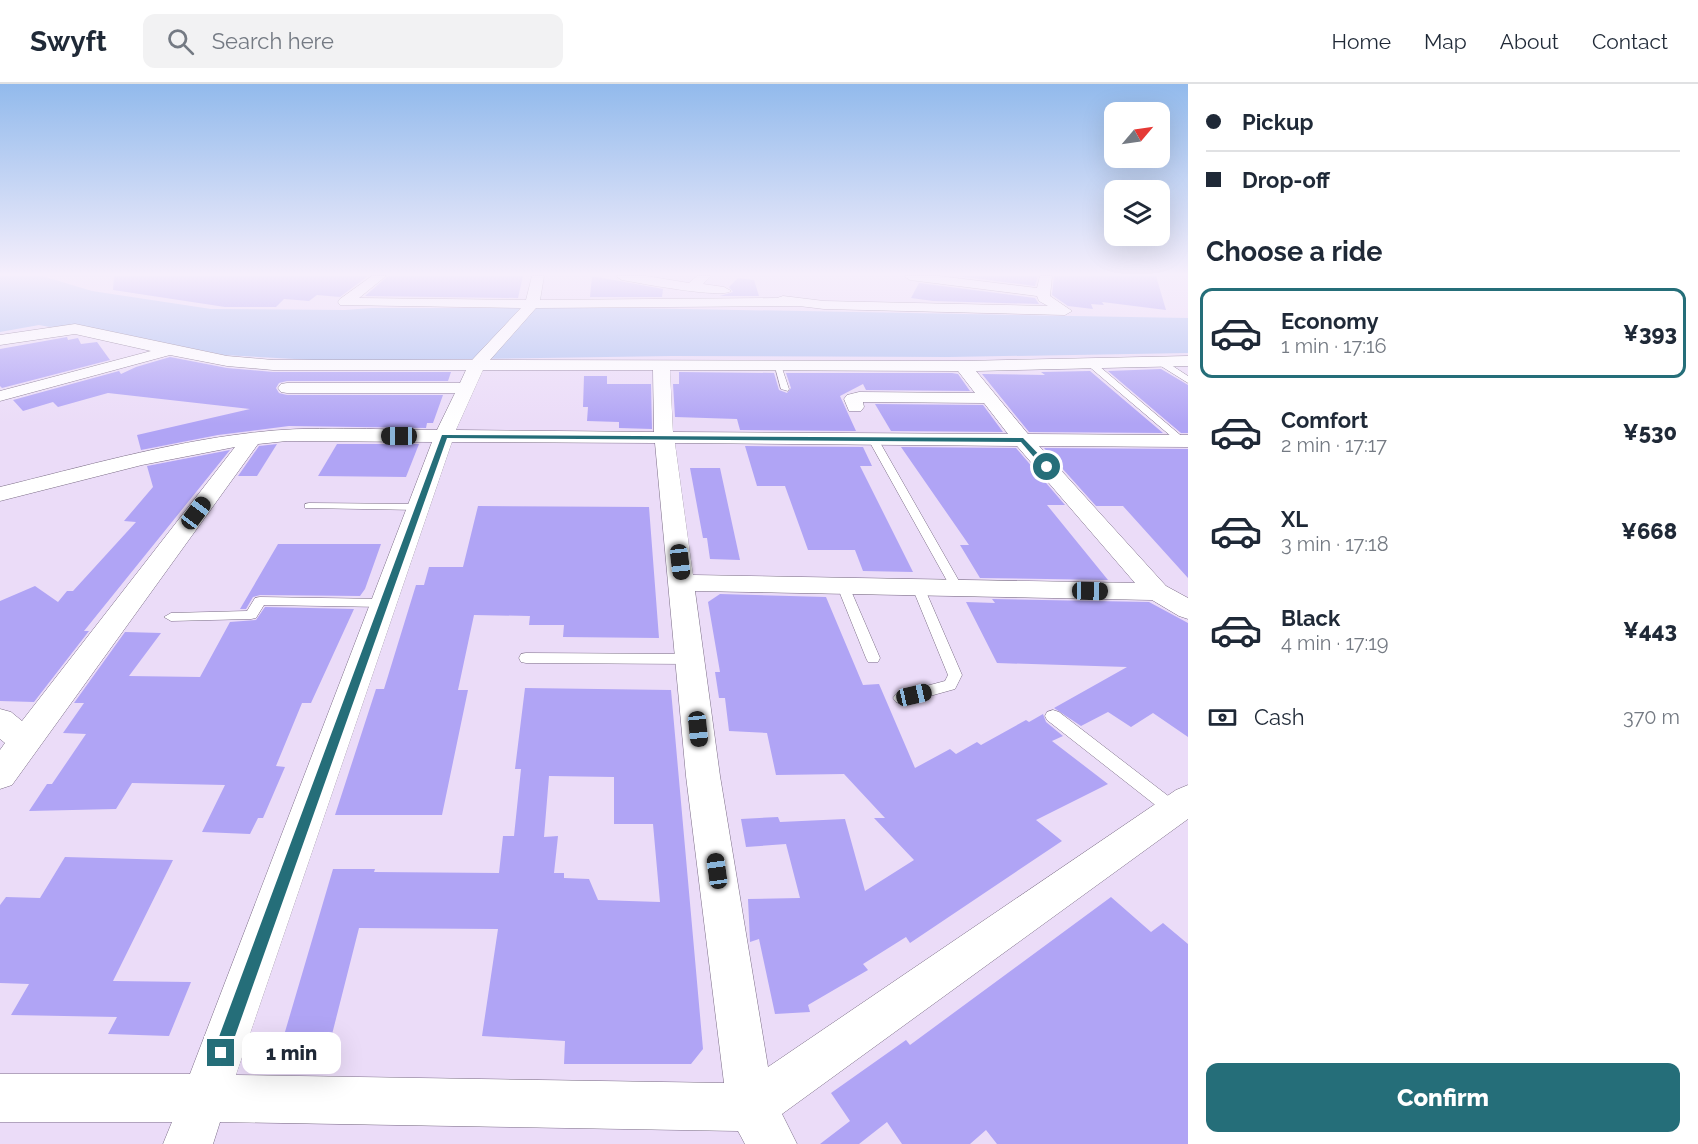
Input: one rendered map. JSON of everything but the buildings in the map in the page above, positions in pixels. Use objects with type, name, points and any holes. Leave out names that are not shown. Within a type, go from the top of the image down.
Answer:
[{"type":"street","points":[[188,1144],[444,436],[478,363],[512,325]]},
{"type":"street","points":[[0,340],[75,329],[169,351],[227,361],[273,365],[478,363],[963,366],[1188,361]]},
{"type":"street","points":[[0,396],[169,351]]},
{"type":"street","points":[[661,365],[664,438],[703,776],[762,1125]]},
{"type":"street","points":[[963,366],[1023,440],[1157,592],[1188,610]]},
{"type":"street","points":[[287,388],[467,388]]},
{"type":"street","points":[[855,407],[853,399],[859,397],[990,398]]},
{"type":"street","points":[[0,494],[181,450],[252,438],[287,435],[1185,441]]},
{"type":"street","points":[[0,775],[252,438]]},
{"type":"street","points":[[682,583],[1157,592]]},
{"type":"street","points":[[0,721],[25,742]]},
{"type":"street","points":[[0,1098],[205,1098],[762,1125],[1181,805]]},
{"type":"lane","points":[[1159,361],[1188,380]]},
{"type":"lane","points":[[1089,362],[1185,441]]},
{"type":"lane","points":[[777,365],[785,389]]},
{"type":"lane","points":[[873,439],[957,588]]},
{"type":"lane","points":[[309,506],[419,507]]},
{"type":"lane","points":[[843,586],[873,658]]},
{"type":"lane","points":[[901,698],[950,685],[955,675],[918,587]]},
{"type":"lane","points":[[171,617],[251,615],[260,601],[384,603]]},
{"type":"lane","points":[[526,658],[691,659]]},
{"type":"lane","points":[[1053,716],[1181,805]]},
{"type":"water","points":[[0,325],[36,325],[0,332]]},
{"type":"water","points":[[42,325],[72,325],[50,327]]},
{"type":"water","points":[[81,325],[1188,325],[1188,353],[949,357],[672,356],[331,361],[224,355]]},
{"type":"route","points":[[221,1053],[444,436],[1023,440],[1047,467]]}]
